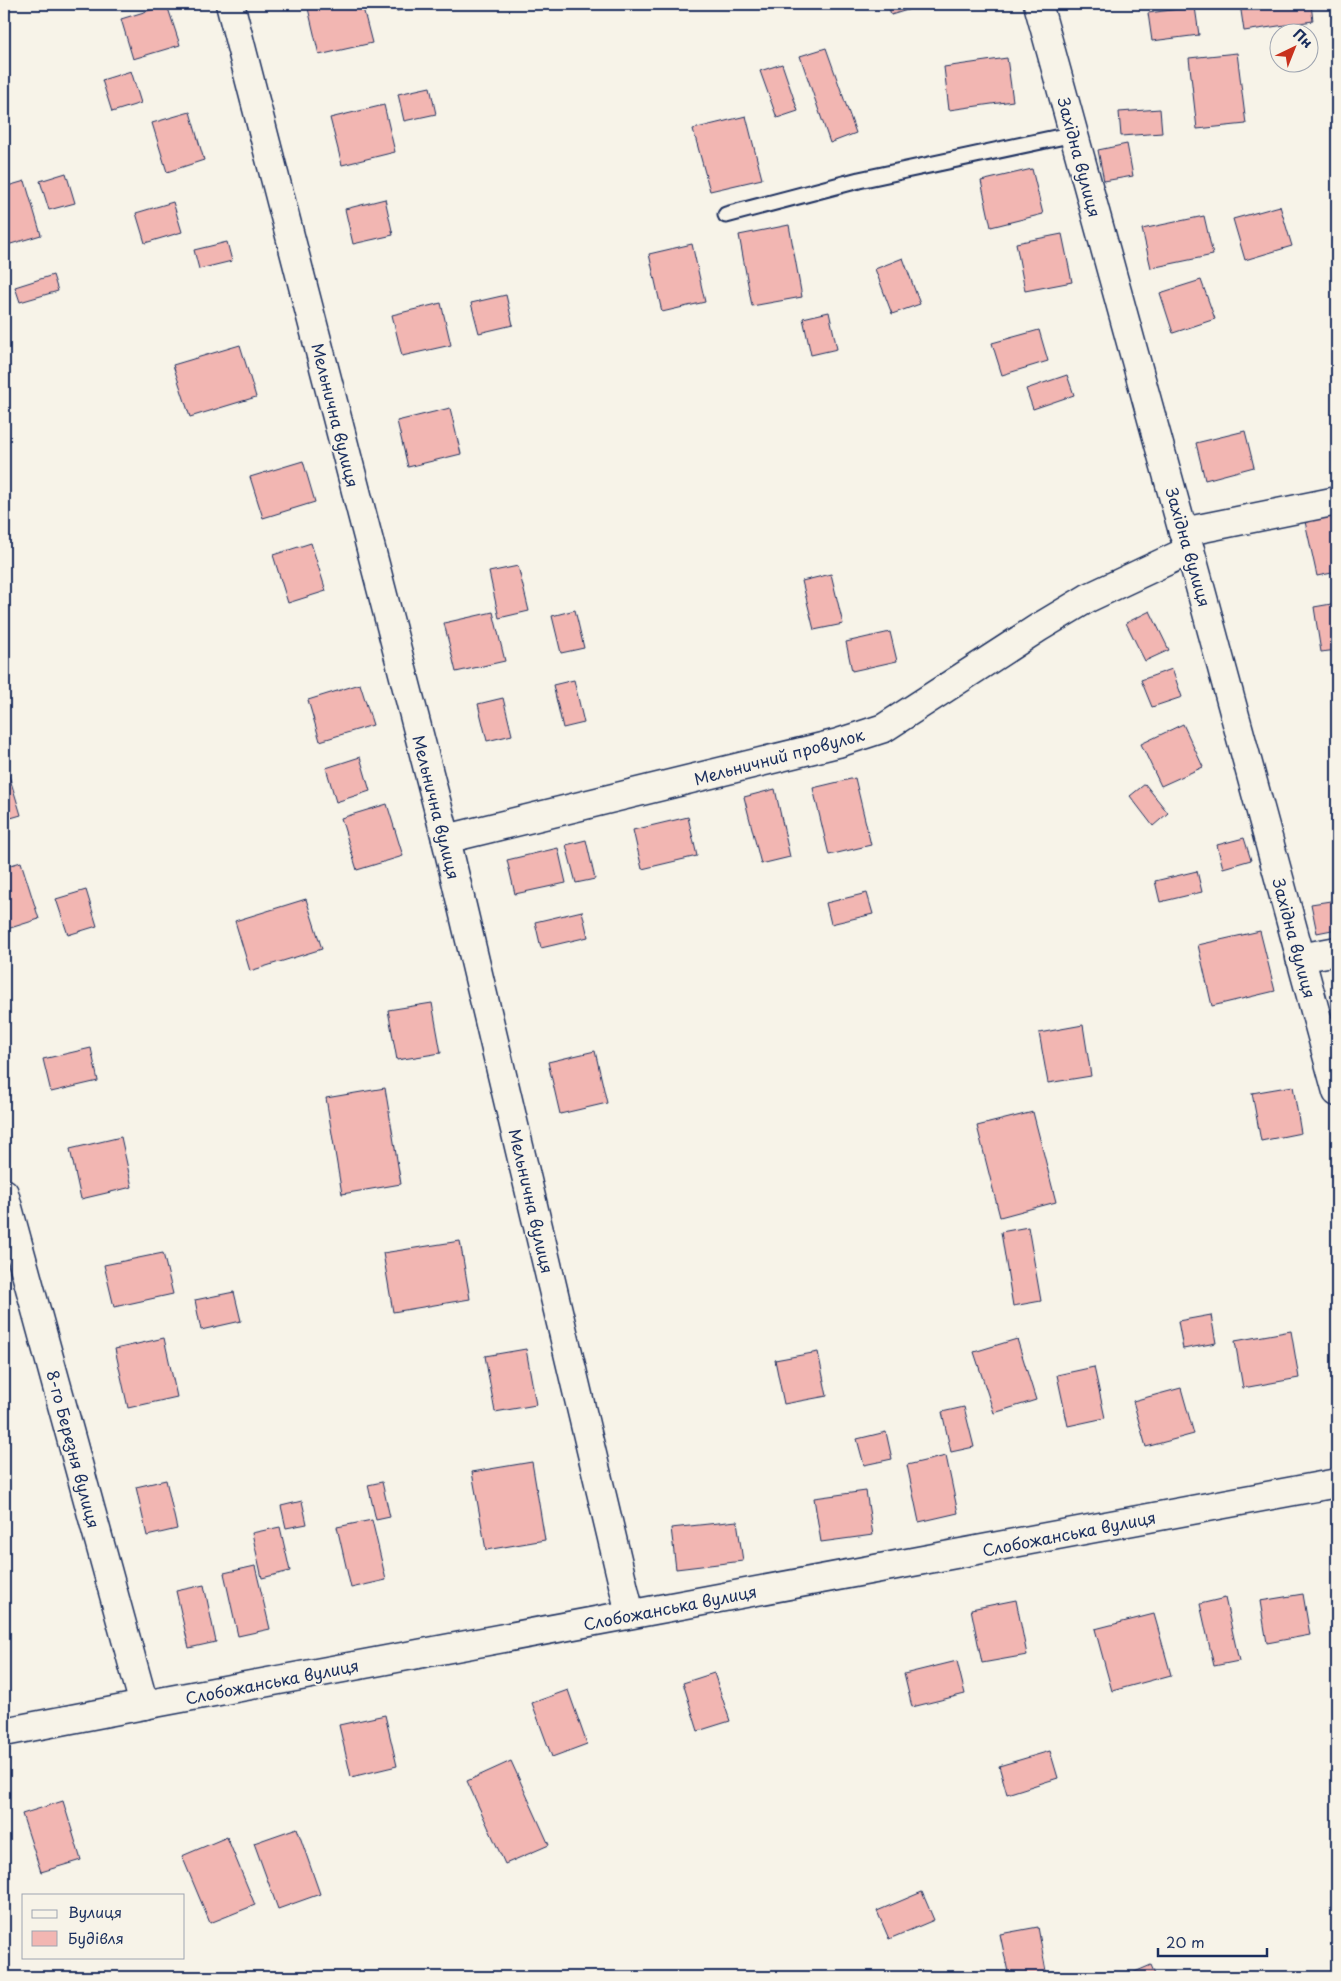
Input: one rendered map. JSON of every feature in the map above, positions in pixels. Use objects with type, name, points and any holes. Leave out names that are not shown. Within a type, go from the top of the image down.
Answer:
[{"type":"street","name":"Мельнична вулиця","points":[[230,4],[446,839],[630,1614]]},
{"type":"street","name":"Західна вулиця","points":[[1038,4],[1337,1092]]},
{"type":"street","name":"Мельничний провулок","points":[[446,839],[838,743],[884,728],[1038,628],[1187,541],[1337,501]]},
{"type":"street","points":[[1300,958],[1337,951]]},
{"type":"street","name":"8-го Березня вулиця","points":[[4,1194],[144,1705]]},
{"type":"street","name":"Слобожанська вулиця","points":[[4,1732],[1337,1483]]},
{"type":"lane","points":[[726,215],[859,180],[1074,134]]},
{"type":"building","points":[[307,4],[362,4],[372,43],[319,55]]},
{"type":"building","points":[[395,4],[427,4],[397,11]]},
{"type":"building","points":[[888,4],[927,4],[891,15]]},
{"type":"building","points":[[1240,4],[1311,4],[1313,21],[1268,22],[1268,28],[1244,31]]},
{"type":"building","points":[[167,5],[180,45],[133,59],[121,19]]},
{"type":"building","points":[[1195,7],[1199,35],[1152,41],[1148,13]]},
{"type":"building","points":[[826,48],[856,133],[830,143],[800,56]]},
{"type":"building","points":[[1237,53],[1246,124],[1197,129],[1189,58]]},
{"type":"building","points":[[1007,58],[1013,101],[949,110],[944,67]]},
{"type":"building","points":[[782,64],[798,111],[777,118],[760,71]]},
{"type":"building","points":[[131,71],[141,103],[112,112],[102,80]]},
{"type":"building","points":[[430,87],[436,114],[404,121],[398,94]]},
{"type":"building","points":[[384,105],[395,152],[342,165],[330,118]]},
{"type":"building","points":[[1160,109],[1162,133],[1121,136],[1119,112]]},
{"type":"building","points":[[190,112],[204,160],[167,172],[152,123]]},
{"type":"building","points":[[746,116],[762,179],[710,191],[693,129]]},
{"type":"building","points":[[1127,144],[1133,176],[1104,181],[1098,150]]},
{"type":"building","points":[[1032,169],[1043,214],[991,227],[981,181]]},
{"type":"building","points":[[66,173],[75,203],[49,210],[40,181]]},
{"type":"building","points":[[25,181],[41,235],[4,246],[4,187]]},
{"type":"building","points":[[385,199],[393,235],[353,244],[345,209]]},
{"type":"building","points":[[173,202],[182,232],[145,243],[136,213]]},
{"type":"building","points":[[1280,206],[1292,246],[1245,260],[1233,219]]},
{"type":"building","points":[[1204,216],[1213,255],[1151,268],[1142,229]]},
{"type":"building","points":[[789,225],[802,297],[752,306],[739,235]]},
{"type":"building","points":[[1062,234],[1072,282],[1025,291],[1016,243]]},
{"type":"building","points":[[227,242],[232,261],[199,269],[194,250]]},
{"type":"building","points":[[692,244],[705,302],[662,312],[649,254]]},
{"type":"building","points":[[903,258],[920,304],[892,314],[875,269]]},
{"type":"building","points":[[53,275],[58,291],[20,302],[15,287]]},
{"type":"building","points":[[1201,280],[1215,319],[1173,333],[1160,293]]},
{"type":"building","points":[[506,295],[513,325],[479,333],[471,303]]},
{"type":"building","points":[[441,303],[451,345],[402,356],[392,315]]},
{"type":"building","points":[[829,312],[837,349],[811,355],[803,318]]},
{"type":"building","points":[[1039,330],[1048,361],[1002,375],[992,343]]},
{"type":"building","points":[[240,345],[256,397],[190,417],[173,365]]},
{"type":"building","points":[[1067,375],[1074,395],[1033,409],[1026,389]]},
{"type":"building","points":[[450,408],[461,454],[408,467],[397,421]]},
{"type":"building","points":[[1245,431],[1254,467],[1205,480],[1196,443]]},
{"type":"building","points":[[303,461],[315,502],[263,518],[250,477]]},
{"type":"building","points":[[1337,510],[1337,572],[1317,576],[1304,517]]},
{"type":"building","points":[[311,543],[326,591],[288,603],[273,555]]},
{"type":"building","points":[[518,566],[529,611],[499,618],[489,572]]},
{"type":"building","points":[[831,574],[843,624],[814,630],[802,581]]},
{"type":"building","points":[[1337,603],[1337,650],[1321,652],[1314,607]]},
{"type":"building","points":[[575,610],[584,648],[561,653],[552,616]]},
{"type":"building","points":[[1150,611],[1169,650],[1145,661],[1126,623]]},
{"type":"building","points":[[493,612],[505,661],[456,672],[444,623]]},
{"type":"building","points":[[890,632],[897,661],[852,671],[846,642]]},
{"type":"building","points":[[1172,669],[1182,697],[1152,707],[1141,680]]},
{"type":"building","points":[[574,680],[584,723],[563,728],[553,685]]},
{"type":"building","points":[[360,684],[373,725],[320,741],[308,700]]},
{"type":"building","points":[[503,698],[512,735],[487,741],[478,704]]},
{"type":"building","points":[[1183,724],[1203,767],[1161,786],[1141,744]]},
{"type":"building","points":[[360,757],[370,791],[336,802],[326,768]]},
{"type":"building","points":[[4,759],[21,815],[4,820]]},
{"type":"building","points":[[855,778],[871,845],[829,855],[813,788]]},
{"type":"building","points":[[1145,784],[1168,813],[1153,826],[1130,796]]},
{"type":"building","points":[[775,789],[790,857],[761,864],[744,797]]},
{"type":"building","points":[[387,804],[403,856],[357,870],[341,818]]},
{"type":"building","points":[[688,817],[697,856],[642,869],[633,830]]},
{"type":"building","points":[[1244,838],[1251,860],[1223,868],[1217,845]]},
{"type":"building","points":[[586,840],[595,879],[576,883],[566,845]]},
{"type":"building","points":[[558,848],[566,883],[515,894],[507,860]]},
{"type":"building","points":[[21,862],[39,919],[4,930],[4,867]]},
{"type":"building","points":[[1197,871],[1202,892],[1160,902],[1155,881]]},
{"type":"building","points":[[86,890],[97,926],[68,935],[56,899]]},
{"type":"building","points":[[867,893],[873,914],[831,924],[826,903]]},
{"type":"building","points":[[306,899],[322,949],[250,971],[235,921]]},
{"type":"building","points":[[1337,900],[1337,929],[1317,933],[1311,904]]},
{"type":"building","points":[[582,911],[588,937],[541,948],[535,922]]},
{"type":"building","points":[[1260,931],[1275,991],[1212,1006],[1198,945]]},
{"type":"building","points":[[432,1003],[441,1053],[397,1060],[388,1010]]},
{"type":"building","points":[[1083,1025],[1091,1076],[1048,1083],[1039,1033]]},
{"type":"building","points":[[91,1048],[98,1081],[51,1092],[43,1059]]},
{"type":"building","points":[[595,1051],[607,1103],[560,1114],[548,1062]]},
{"type":"building","points":[[1293,1086],[1301,1133],[1261,1141],[1252,1093]]},
{"type":"building","points":[[385,1088],[401,1184],[342,1194],[326,1098]]},
{"type":"building","points":[[1033,1112],[1056,1202],[1000,1217],[977,1126]]},
{"type":"building","points":[[121,1137],[132,1187],[81,1199],[70,1149]]},
{"type":"building","points":[[1028,1227],[1041,1301],[1013,1306],[1001,1232]]},
{"type":"building","points":[[460,1241],[470,1299],[393,1312],[383,1253]]},
{"type":"building","points":[[163,1253],[173,1294],[114,1307],[104,1265]]},
{"type":"building","points":[[234,1292],[241,1321],[201,1330],[195,1300]]},
{"type":"building","points":[[1211,1315],[1216,1343],[1183,1349],[1178,1321]]},
{"type":"building","points":[[1291,1331],[1299,1378],[1243,1388],[1235,1341]]},
{"type":"building","points":[[164,1338],[177,1397],[128,1408],[115,1349]]},
{"type":"building","points":[[1017,1339],[1036,1400],[994,1413],[974,1352]]},
{"type":"building","points":[[526,1349],[536,1405],[495,1412],[485,1356]]},
{"type":"building","points":[[818,1352],[827,1396],[784,1404],[775,1360]]},
{"type":"building","points":[[1094,1367],[1105,1418],[1068,1426],[1057,1375]]},
{"type":"building","points":[[1181,1388],[1194,1434],[1146,1447],[1133,1401]]},
{"type":"building","points":[[964,1407],[974,1447],[951,1452],[942,1412]]},
{"type":"building","points":[[886,1432],[892,1459],[864,1465],[857,1439]]},
{"type":"building","points":[[946,1456],[958,1513],[919,1522],[907,1465]]},
{"type":"building","points":[[532,1462],[545,1540],[486,1550],[472,1472]]},
{"type":"building","points":[[166,1480],[177,1529],[147,1536],[136,1487]]},
{"type":"building","points":[[382,1482],[390,1517],[376,1520],[368,1485]]},
{"type":"building","points":[[866,1491],[873,1535],[821,1542],[814,1498]]},
{"type":"building","points":[[302,1501],[307,1524],[286,1528],[281,1506]]},
{"type":"building","points":[[372,1520],[386,1580],[351,1588],[337,1527]]},
{"type":"building","points":[[737,1521],[743,1561],[676,1569],[671,1528]]},
{"type":"building","points":[[280,1527],[290,1571],[262,1578],[252,1533]]},
{"type":"building","points":[[255,1566],[270,1629],[238,1636],[224,1573]]},
{"type":"building","points":[[204,1585],[216,1642],[189,1648],[176,1591]]},
{"type":"building","points":[[1303,1594],[1310,1635],[1267,1643],[1260,1601]]},
{"type":"building","points":[[1225,1598],[1239,1661],[1214,1666],[1200,1604]]},
{"type":"building","points":[[1016,1600],[1027,1655],[982,1663],[971,1609]]},
{"type":"building","points":[[1154,1614],[1171,1675],[1112,1691],[1095,1629]]},
{"type":"building","points":[[957,1661],[965,1694],[912,1707],[904,1674]]},
{"type":"building","points":[[714,1673],[730,1721],[698,1731],[683,1683]]},
{"type":"building","points":[[568,1690],[587,1744],[552,1757],[532,1703]]},
{"type":"building","points":[[385,1715],[397,1766],[351,1777],[339,1725]]},
{"type":"building","points":[[1050,1751],[1058,1778],[1007,1794],[999,1766]]},
{"type":"building","points":[[511,1761],[549,1845],[505,1864],[467,1781]]},
{"type":"building","points":[[63,1801],[81,1860],[41,1872],[22,1814]]},
{"type":"building","points":[[297,1828],[320,1894],[278,1909],[254,1843]]},
{"type":"building","points":[[227,1837],[255,1905],[210,1923],[182,1856]]},
{"type":"building","points":[[922,1892],[934,1920],[889,1939],[877,1911]]},
{"type":"building","points":[[1038,1927],[1047,1977],[1009,1977],[1000,1934]]},
{"type":"building","points":[[1151,1965],[1156,1977],[1123,1977]]}]
